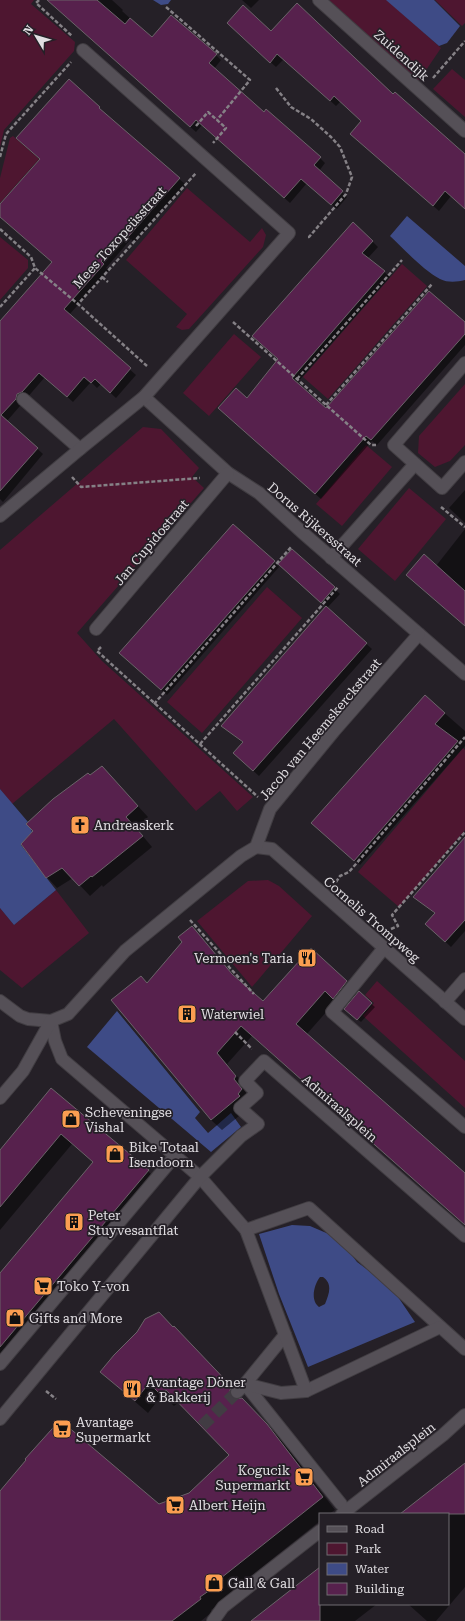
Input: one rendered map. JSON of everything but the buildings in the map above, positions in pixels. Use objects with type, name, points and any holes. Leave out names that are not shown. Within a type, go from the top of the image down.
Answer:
[{"type":"street","name":"Zuidendijk","points":[[319,0],[465,131]]},
{"type":"street","points":[[0,516],[80,448],[144,397],[289,233],[83,50]]},
{"type":"street","points":[[465,363],[394,445],[442,488],[465,462]]},
{"type":"street","name":"Dorus Rijkersstraat","points":[[144,397],[228,473],[259,493],[331,558],[465,674]]},
{"type":"street","points":[[23,398],[80,448]]},
{"type":"street","points":[[331,558],[415,464]]},
{"type":"street","name":"Jan Cupidostraat","points":[[96,629],[228,473]]},
{"type":"street","name":"Jacob van Heemskerckstraat","points":[[256,848],[270,809],[334,731],[419,634]]},
{"type":"street","points":[[0,1000],[20,1016],[28,1019],[51,1021],[68,1014],[125,951],[240,856],[256,848]]},
{"type":"street","name":"Cornelis Trompweg","points":[[256,848],[272,849],[465,1020]]},
{"type":"street","points":[[384,948],[332,1012],[465,1127]]},
{"type":"street","points":[[445,1002],[465,979]]},
{"type":"street","points":[[0,1098],[23,1071],[51,1021]]},
{"type":"street","points":[[51,1021],[55,1041],[62,1059],[200,1178],[246,1230],[306,1392]]},
{"type":"street","points":[[0,1419],[200,1178],[237,1141],[258,1124],[240,1108],[257,1094],[245,1081],[264,1061]]},
{"type":"street","name":"Admiraalsplein","points":[[264,1061],[465,1236]]},
{"type":"street","points":[[0,1364],[175,1156]]},
{"type":"street","points":[[246,1230],[309,1208],[465,1349]]},
{"type":"street","points":[[241,1388],[281,1393],[306,1392],[440,1327]]},
{"type":"street","points":[[241,1388],[285,1335]]},
{"type":"street","name":"Admiraalsplein","points":[[241,1388],[342,1509],[443,1435],[465,1415]]},
{"type":"street","points":[[213,1621],[223,1607],[319,1532]]},
{"type":"path","points":[[0,158],[6,134],[83,50],[80,43],[36,3],[39,0]]},
{"type":"path","points":[[166,7],[250,80],[217,120]]},
{"type":"path","points":[[421,92],[465,41]]},
{"type":"path","points":[[276,88],[291,107],[311,119],[340,147],[352,177],[346,194],[309,237],[289,233]]},
{"type":"path","points":[[184,139],[208,112],[226,128],[210,146],[215,150],[207,160]]},
{"type":"path","name":"Mees Toxopeüsstraat","points":[[160,379],[78,304],[207,160]]},
{"type":"path","points":[[0,230],[31,257],[35,268],[78,304]]},
{"type":"path","points":[[297,379],[402,260]]},
{"type":"path","points":[[0,307],[35,268]]},
{"type":"path","points":[[102,278],[108,282]]},
{"type":"path","points":[[326,405],[432,284]]},
{"type":"path","points":[[220,311],[371,445],[394,445]]},
{"type":"path","points":[[61,464],[81,488],[189,480],[228,473]]},
{"type":"path","points":[[442,488],[437,503],[465,527]]},
{"type":"path","points":[[154,704],[303,533]]},
{"type":"path","points":[[200,744],[350,574]]},
{"type":"path","points":[[96,629],[106,640],[97,651],[270,809]]},
{"type":"path","points":[[326,898],[340,876],[349,872],[465,737]]},
{"type":"path","points":[[373,939],[398,926],[392,915],[465,832]]},
{"type":"path","points":[[179,907],[227,961],[229,967],[254,994]]},
{"type":"path","points":[[235,1032],[264,1061]]},
{"type":"green space","points":[[0,0],[34,0],[31,4],[75,42],[74,51],[4,130],[0,147]]},
{"type":"green space","points":[[329,0],[387,0],[441,48],[418,82]]},
{"type":"green space","points":[[435,0],[465,0],[465,23],[462,26]]},
{"type":"green space","points":[[452,69],[465,80],[465,117],[433,89]]},
{"type":"green space","points":[[13,136],[39,159],[0,203],[0,178],[10,138]]},
{"type":"green space","points":[[187,188],[250,242],[262,228],[266,235],[263,247],[189,329],[182,330],[176,327],[187,314],[126,260]]},
{"type":"green space","points":[[0,237],[28,260],[28,268],[0,300]]},
{"type":"green space","points":[[402,264],[427,286],[328,399],[303,377]]},
{"type":"green space","points":[[234,334],[261,357],[209,416],[183,393]]},
{"type":"green space","points":[[465,384],[465,445],[450,461],[435,467],[418,453],[419,436]]},
{"type":"green space","points":[[143,427],[161,429],[199,468],[192,477],[204,488],[77,633],[102,661],[253,797],[237,811],[220,791],[196,811],[114,719],[12,804],[0,789],[0,550]]},
{"type":"green space","points":[[366,445],[392,467],[342,526],[316,504]]},
{"type":"green space","points":[[409,488],[446,519],[395,581],[358,549]]},
{"type":"green space","points":[[267,587],[302,618],[202,733],[167,702]]},
{"type":"green space","points":[[463,748],[465,750],[465,830],[399,907],[358,872]]},
{"type":"green space","points":[[268,880],[279,886],[312,916],[252,987],[197,921],[248,881]]},
{"type":"green space","points":[[56,890],[89,933],[22,988],[0,970],[0,908],[14,925]]},
{"type":"green space","points":[[377,981],[465,1061],[465,1108],[363,1016],[374,1003],[365,995]]},
{"type":"water","points":[[153,0],[171,0],[168,4],[161,5]]},
{"type":"water","points":[[386,0],[434,0],[460,26],[447,43],[439,46]]},
{"type":"water","points":[[407,216],[465,266],[465,280],[452,282],[440,279],[420,265],[390,236]]},
{"type":"water","points":[[0,789],[28,822],[26,823],[32,832],[21,845],[56,890],[14,925],[0,908]]},
{"type":"water","points":[[117,1011],[200,1112],[195,1118],[208,1133],[231,1113],[241,1127],[211,1152],[87,1047]]},
{"type":"water","points":[[292,1225],[310,1226],[331,1235],[347,1249],[357,1262],[394,1291],[415,1322],[308,1367],[279,1294],[259,1234]],"holes":[[[320,1277],[323,1277],[329,1286],[328,1297],[325,1304],[319,1307],[316,1304],[314,1292],[318,1280]]]},
{"type":"tunnel","points":[[202,1426],[237,1392]]},
{"type":"place","name":"Andreaskerk","points":[[80,825]]},
{"type":"place","name":"Vermoen's Taria","points":[[307,958]]},
{"type":"place","name":"Waterwiel","points":[[187,1014]]},
{"type":"place","name":"Scheveningse Vishal","points":[[71,1119]]},
{"type":"place","name":"Bike Totaal Isendoorn","points":[[115,1154]]},
{"type":"place","name":"Peter Stuyvesantflat","points":[[74,1222]]},
{"type":"place","name":"Toko Y-von","points":[[43,1286]]},
{"type":"place","name":"Gifts and More","points":[[15,1318]]},
{"type":"place","name":"Avantage Döner & Bakkerij","points":[[132,1389]]},
{"type":"place","name":"Avantage Supermarkt","points":[[62,1429]]},
{"type":"place","name":"Kogucik Supermarkt","points":[[304,1477]]},
{"type":"place","name":"Albert Heijn","points":[[175,1505]]},
{"type":"place","name":"Gall & Gall","points":[[214,1583]]}]
